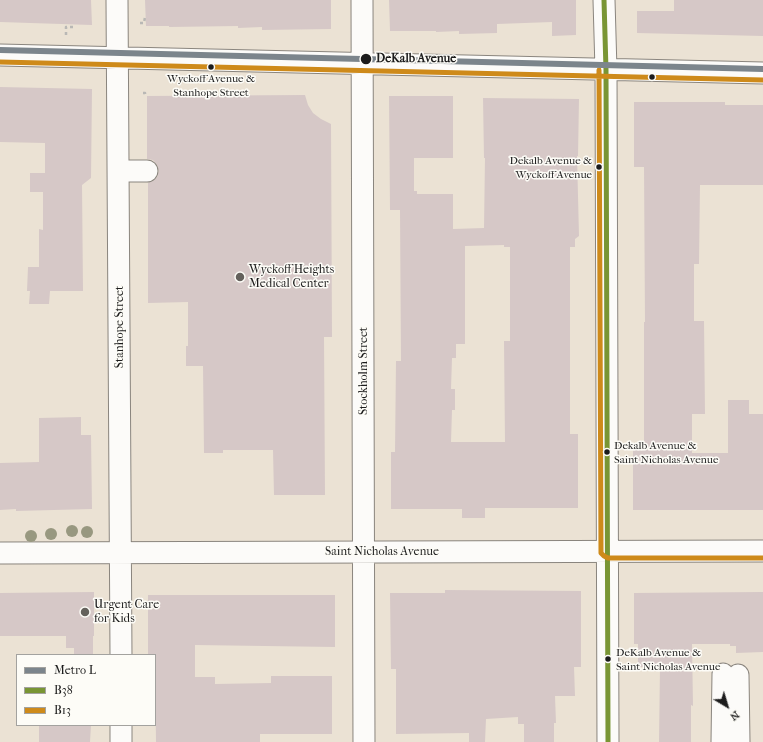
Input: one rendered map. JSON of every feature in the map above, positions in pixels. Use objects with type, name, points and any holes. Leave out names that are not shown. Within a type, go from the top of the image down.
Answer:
[{"type":"street","name":"Stanhope Street","points":[[117,0],[119,58],[121,654]]},
{"type":"street","name":"Stockholm Street","points":[[362,0],[364,742]]},
{"type":"street","points":[[604,0],[606,70],[608,742]]},
{"type":"street","points":[[0,55],[763,73]]},
{"type":"street","points":[[119,171],[148,171]]},
{"type":"street","name":"Saint Nicholas Avenue","points":[[0,553],[763,551]]},
{"type":"street","points":[[722,742],[731,675],[739,742]]},
{"type":"street","points":[[121,726],[121,742]]},
{"type":"path","points":[[140,23],[144,23],[144,17]]},
{"type":"path","points":[[66,35],[66,27],[74,26]]},
{"type":"path","points":[[143,93],[145,93],[145,97]]},
{"type":"building","points":[[0,0],[91,0],[92,25],[0,22]]},
{"type":"building","points":[[145,0],[331,0],[331,29],[262,30],[262,27],[238,28],[238,26],[146,26]]},
{"type":"building","points":[[389,0],[576,0],[576,35],[552,36],[552,22],[497,24],[497,33],[459,34],[459,31],[390,31]]},
{"type":"building","points":[[674,0],[763,0],[763,36],[637,33],[637,11],[674,11]]},
{"type":"building","points":[[0,87],[92,89],[91,178],[82,185],[83,291],[50,291],[49,304],[29,304],[30,291],[27,291],[28,267],[39,267],[39,229],[43,230],[43,192],[30,192],[30,173],[45,173],[45,143],[0,142]]},
{"type":"building","name":"Wyckoff Heights Medical Center","points":[[305,95],[308,105],[313,113],[331,124],[332,337],[324,337],[325,495],[274,495],[273,450],[223,450],[223,453],[204,453],[203,366],[186,366],[186,346],[188,346],[188,302],[148,303],[148,183],[157,177],[159,171],[153,160],[147,159],[147,96]]},
{"type":"building","points":[[389,96],[453,96],[453,158],[414,158],[414,191],[417,191],[417,194],[453,194],[453,229],[484,228],[485,158],[483,98],[579,99],[577,156],[579,236],[575,239],[575,247],[570,247],[570,434],[578,434],[578,508],[485,508],[485,518],[462,518],[462,509],[391,509],[391,452],[395,452],[396,361],[401,361],[400,210],[390,210]],"holes":[[[504,245],[504,247],[510,247],[510,341],[504,341],[505,442],[451,442],[452,410],[455,410],[455,389],[451,389],[452,358],[456,358],[456,344],[465,344],[465,246]]]},
{"type":"building","points":[[634,102],[725,102],[725,105],[763,105],[763,185],[700,185],[699,264],[694,264],[694,321],[704,321],[705,414],[692,414],[692,453],[728,453],[728,400],[749,400],[749,414],[763,414],[763,510],[633,510],[633,448],[644,448],[645,322],[644,167],[634,167]]},
{"type":"building","points":[[81,417],[81,435],[91,435],[92,509],[0,510],[0,463],[39,462],[39,418]]},
{"type":"building","points":[[445,590],[581,591],[581,667],[574,667],[575,696],[555,696],[556,723],[554,723],[554,742],[524,742],[524,724],[518,724],[518,717],[486,719],[485,742],[469,742],[469,733],[396,734],[396,669],[391,669],[390,593],[445,593]]},
{"type":"building","points":[[94,592],[93,654],[74,654],[74,648],[66,648],[66,636],[0,636],[0,593]]},
{"type":"building","points":[[763,592],[763,652],[736,653],[736,646],[730,646],[730,644],[692,644],[693,706],[691,705],[691,742],[659,742],[660,667],[638,667],[638,644],[634,644],[634,593]]},
{"type":"building","points":[[148,595],[335,595],[335,647],[195,645],[195,677],[215,677],[215,684],[271,683],[271,676],[332,676],[332,734],[260,734],[260,742],[156,742],[156,654],[148,654]]},
{"type":"building","points":[[39,726],[91,726],[90,742],[39,742]]},
{"type":"metro line","name":"L","points":[[0,50],[763,69]]},
{"type":"transit line","name":"B38","points":[[604,0],[606,70],[608,742]]},
{"type":"transit line","name":"B13","points":[[0,62],[763,80]]},
{"type":"transit line","name":"B13","points":[[599,70],[601,553],[608,558],[763,558]]},
{"type":"place","name":"DeKalb Avenue","points":[[366,59]]},
{"type":"place","name":"Wyckoff Avenue & Stanhope Street","points":[[211,67]]},
{"type":"place","name":"Dekalb Avenue & Wyckoff Avenue","points":[[599,167]]},
{"type":"place","name":"Wyckoff Heights Medical Center","points":[[240,277]]},
{"type":"place","name":"Dekalb Avenue & Saint Nicholas Avenue","points":[[607,452]]},
{"type":"place","name":"Urgent Care for Kids","points":[[85,612]]},
{"type":"place","name":"DeKalb Avenue & Saint Nicholas Avenue","points":[[608,659]]}]
